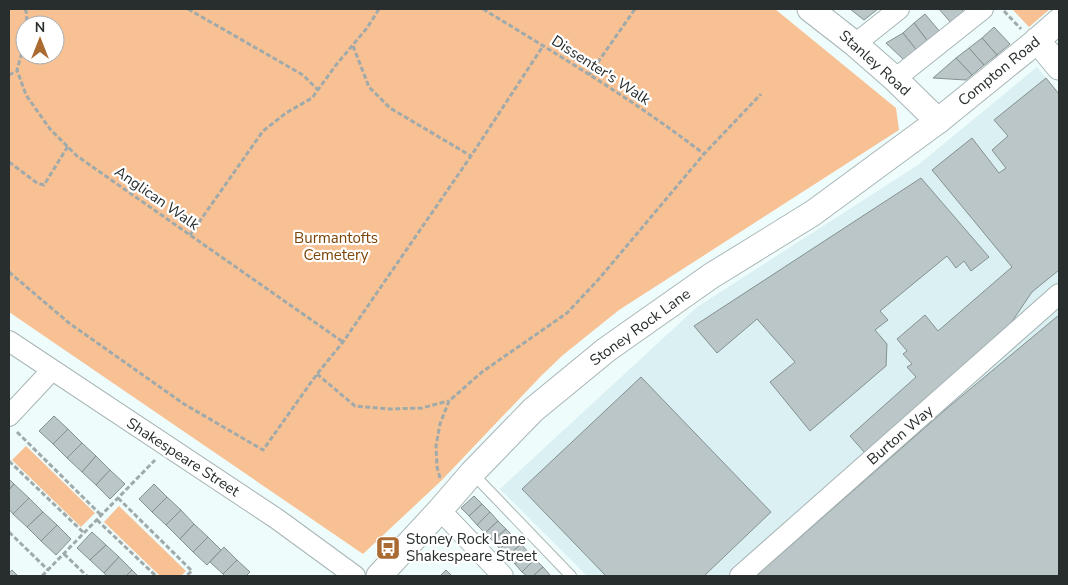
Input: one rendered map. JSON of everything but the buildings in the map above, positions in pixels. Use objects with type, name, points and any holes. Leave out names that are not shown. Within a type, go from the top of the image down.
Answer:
[{"type":"street","name":"Stanley Road","points":[[813,9],[855,44],[938,121]]},
{"type":"street","points":[[855,44],[898,9]]},
{"type":"street","points":[[894,79],[983,9]]},
{"type":"street","name":"Compton Road","points":[[938,121],[1031,37],[1059,21]]},
{"type":"street","points":[[1031,37],[1059,67]]},
{"type":"street","name":"Stoney Rock Lane","points":[[378,576],[472,473],[533,410],[606,350],[711,276],[813,214],[938,121]]},
{"type":"street","name":"Burton Way","points":[[740,576],[1059,294]]},
{"type":"street","name":"Shakespeare Street","points":[[9,341],[277,519],[355,576]]},
{"type":"street","points":[[13,424],[52,370]]},
{"type":"street","points":[[440,510],[504,576]]},
{"type":"lane","points":[[472,473],[571,576]]},
{"type":"path","points":[[188,9],[303,75],[318,90]]},
{"type":"path","points":[[190,235],[263,131],[286,113],[312,98],[336,65],[367,28],[379,9]]},
{"type":"path","name":"Dissenter's Walk","points":[[483,9],[590,75],[681,136],[704,154]]},
{"type":"path","points":[[590,75],[635,9]]},
{"type":"path","points":[[1004,11],[1031,37]]},
{"type":"path","points":[[353,45],[369,87],[390,108],[471,156]]},
{"type":"path","points":[[9,272],[69,323],[161,388],[184,404],[264,450],[317,374],[343,342],[471,156],[543,46]]},
{"type":"path","points":[[348,51],[356,53]]},
{"type":"path","points":[[9,75],[17,70],[18,65]]},
{"type":"path","name":"Anglican Walk","points":[[17,70],[26,95],[50,129],[77,156],[343,342]]},
{"type":"path","points":[[317,374],[355,406],[390,409],[422,408],[449,401],[482,372],[567,312],[598,280],[704,154],[761,94]]},
{"type":"path","points":[[9,162],[37,184],[44,185],[68,146]]},
{"type":"path","points":[[441,481],[437,467],[436,446],[440,424],[449,401]]},
{"type":"path","points":[[13,424],[101,516]]},
{"type":"path","points":[[42,576],[167,446]]},
{"type":"path","points":[[9,461],[84,533]]},
{"type":"path","points":[[118,498],[192,571],[186,576]]},
{"type":"path","points":[[96,520],[156,576]]},
{"type":"path","points":[[9,532],[48,570]]},
{"type":"path","points":[[64,554],[87,576]]},
{"type":"shaded area","points":[[1037,67],[1059,94],[1059,576],[587,576],[500,489],[697,307],[918,165]]},
{"type":"green space","name":"Burmantofts Cemetery","points":[[9,9],[775,9],[896,108],[899,130],[619,310],[563,355],[441,481],[363,554],[9,312]]},
{"type":"green space","points":[[1012,9],[1050,9],[1029,27]]},
{"type":"green space","points":[[26,446],[95,513],[81,527],[12,460]]},
{"type":"green space","points":[[119,506],[186,571],[181,576],[160,576],[104,522]]},
{"type":"place","name":"Stoney Rock Lane Shakespeare Street","points":[[388,548]]}]
